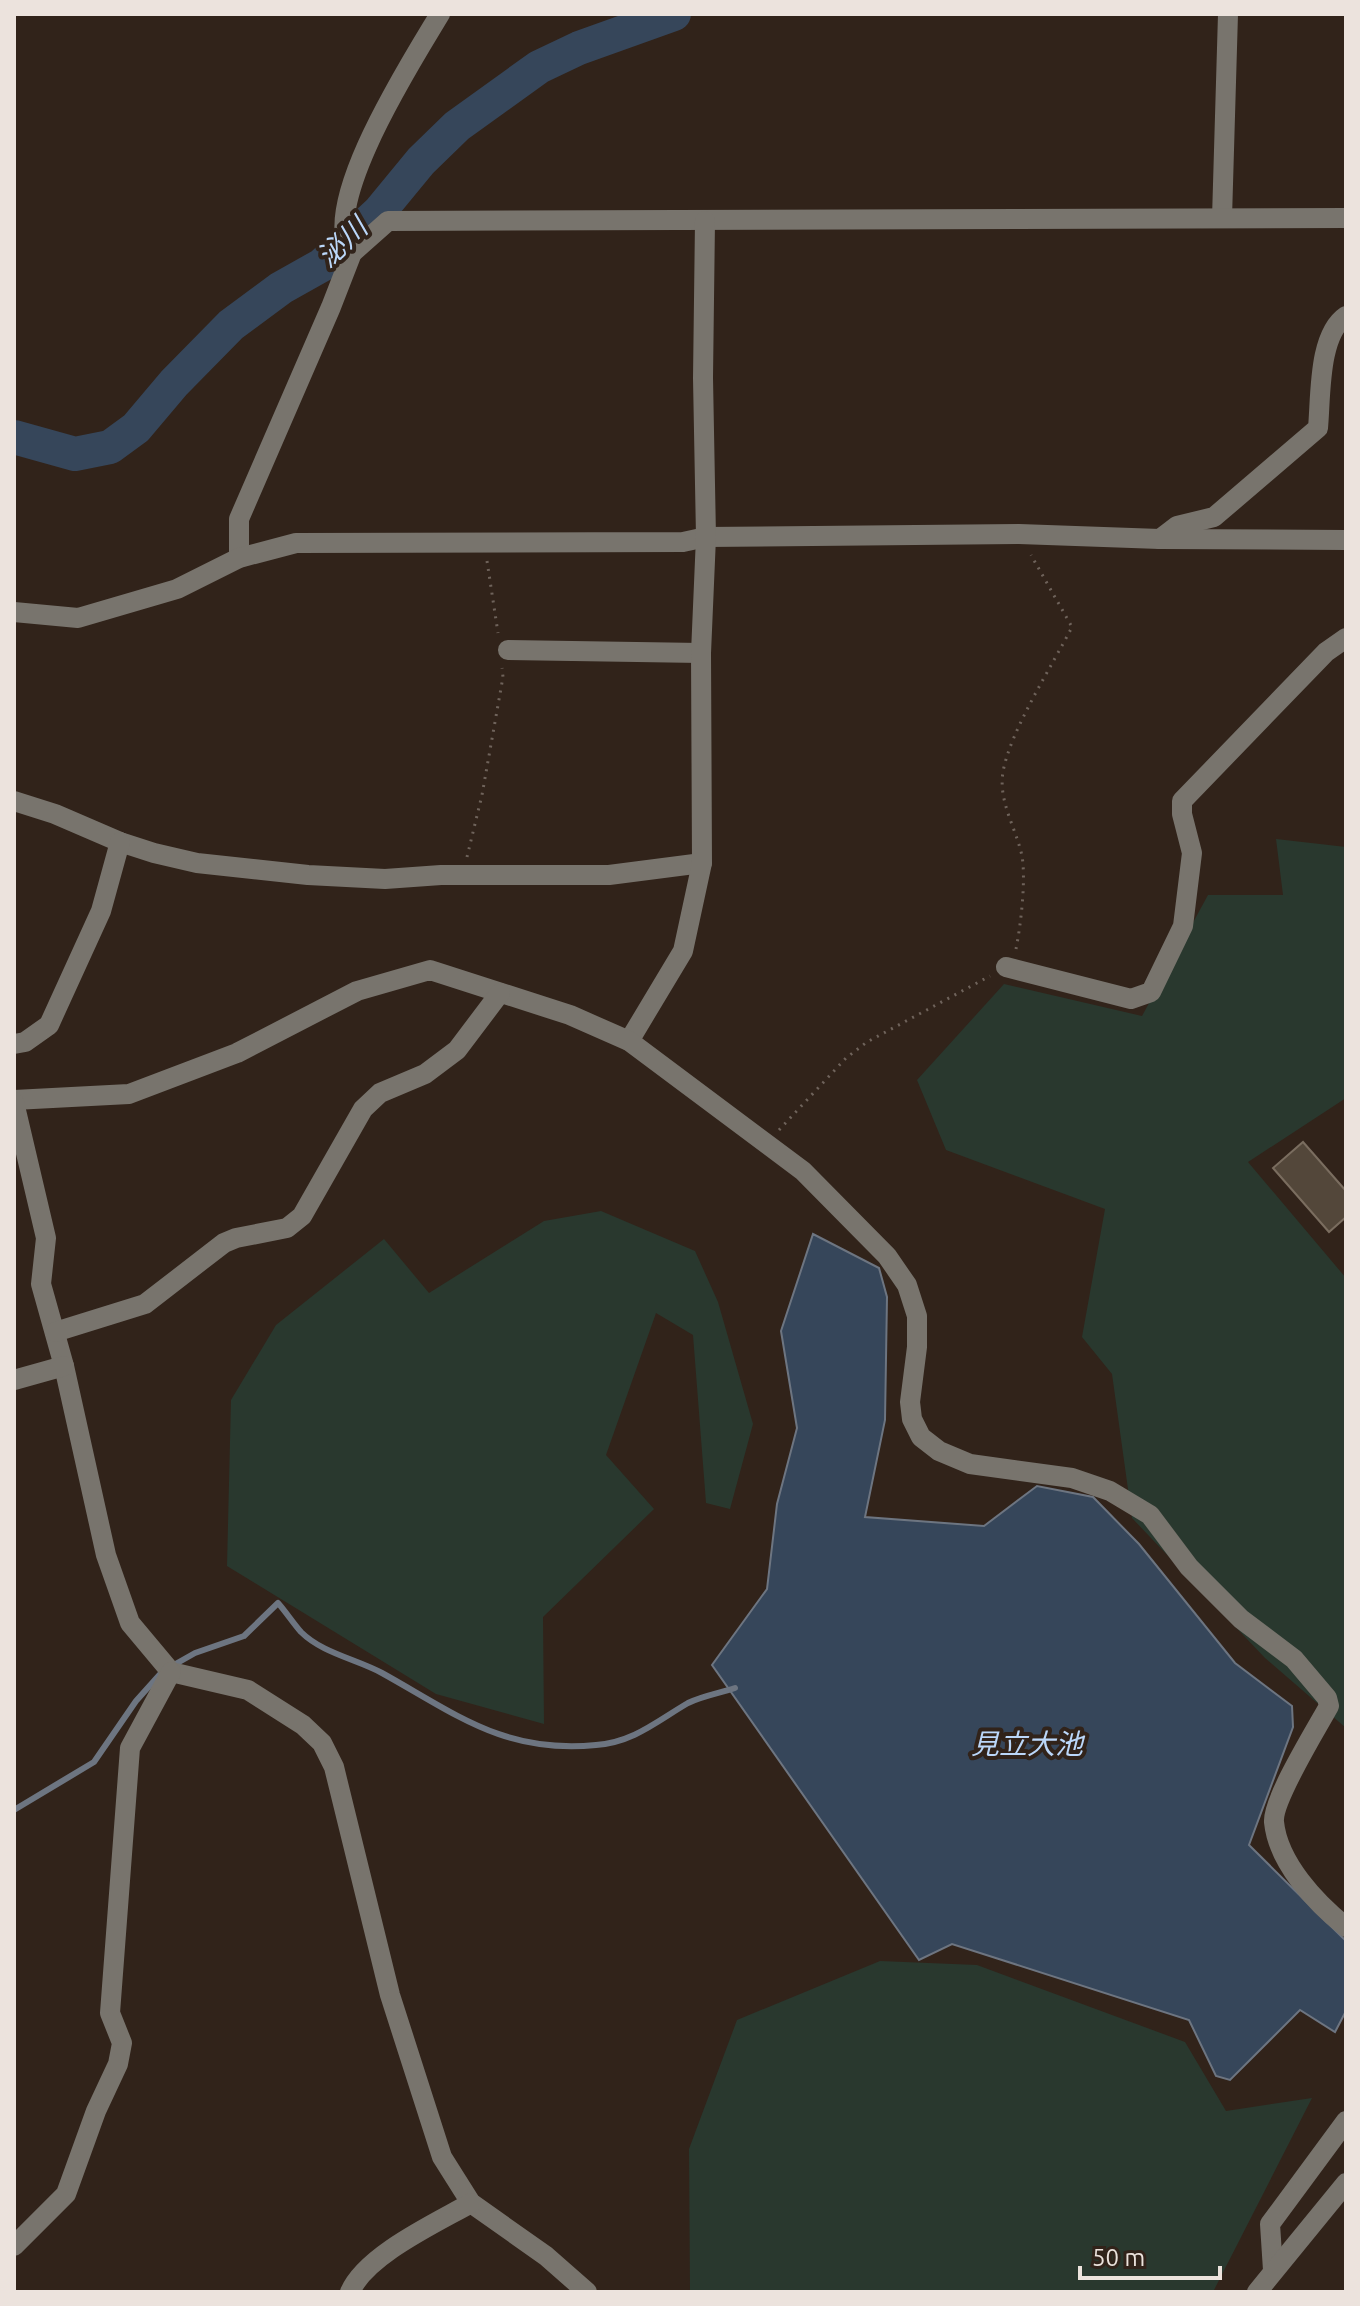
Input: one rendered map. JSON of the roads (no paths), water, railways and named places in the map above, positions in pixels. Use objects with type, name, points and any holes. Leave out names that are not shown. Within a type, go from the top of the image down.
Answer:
[{"type":"street","points":[[350,250],[345,216],[358,166],[392,95],[440,14]]},
{"type":"street","points":[[1222,218],[1228,14]]},
{"type":"street","points":[[239,558],[239,519],[350,250],[388,221],[1346,218]]},
{"type":"street","points":[[629,1041],[683,951],[702,863],[701,653],[706,537],[703,378],[705,221]]},
{"type":"street","points":[[1160,539],[1177,526],[1214,517],[1318,428],[1326,347],[1337,323],[1346,316]]},
{"type":"street","points":[[14,612],[78,618],[177,589],[239,558],[296,543],[683,542],[706,537],[1019,534],[1160,539],[1346,540]]},
{"type":"street","points":[[1006,967],[1131,999],[1151,992],[1183,926],[1192,853],[1182,814],[1182,801],[1326,652],[1346,638]]},
{"type":"street","points":[[503,650],[701,653]]},
{"type":"street","points":[[14,801],[55,814],[120,842],[197,863],[308,875],[385,879],[441,875],[609,875],[702,863]]},
{"type":"street","points":[[14,1044],[25,1042],[49,1025],[101,911],[120,842]]},
{"type":"street","points":[[587,2292],[546,2256],[471,2203],[442,2157],[390,1995],[334,1767],[322,1743],[303,1725],[248,1690],[171,1672],[130,1623],[106,1555],[64,1366],[41,1284],[46,1238],[14,1101],[129,1094],[237,1053],[357,991],[430,970],[570,1015],[629,1041],[803,1171],[887,1256],[907,1285],[917,1316],[917,1347],[910,1402],[912,1419],[921,1437],[939,1451],[970,1464],[1072,1478],[1110,1491],[1150,1515],[1189,1567],[1241,1619],[1294,1659],[1327,1698],[1329,1706],[1289,1776],[1273,1820],[1281,1847],[1292,1868],[1307,1889],[1346,1927]]},
{"type":"street","points":[[55,1332],[145,1304],[224,1243],[287,1228],[302,1216],[363,1109],[380,1093],[425,1074],[457,1050],[500,993]]},
{"type":"street","points":[[14,1380],[64,1366]]},
{"type":"street","points":[[14,2246],[66,2194],[96,2111],[118,2064],[122,2043],[110,2013],[130,1748],[171,1672]]},
{"type":"street","points":[[1273,2270],[1270,2224],[1346,2121]]},
{"type":"street","points":[[1257,2292],[1346,2183]]},
{"type":"street","points":[[350,2292],[361,2272],[402,2241],[471,2203]]},
{"type":"water","name":"見立大池","points":[[813,1234],[879,1268],[887,1297],[885,1420],[865,1517],[984,1526],[1037,1486],[1093,1497],[1139,1544],[1235,1663],[1292,1706],[1293,1727],[1249,1845],[1346,1941],[1346,2011],[1335,2032],[1300,2010],[1230,2080],[1216,2076],[1189,2020],[952,1944],[919,1960],[712,1665],[767,1589],[777,1504],[797,1428],[781,1331]]},
{"type":"waterway","name":"泌川","points":[[14,437],[75,454],[110,447],[136,428],[174,383],[231,325],[281,288],[322,265],[379,212],[421,161],[457,126],[539,67],[579,48],[674,14]]},
{"type":"waterway","points":[[172,1666],[195,1653],[244,1636],[278,1603],[301,1632],[329,1651],[382,1673],[482,1728],[534,1743],[596,1745],[622,1740],[645,1730],[688,1703],[735,1688]]},
{"type":"waterway","points":[[14,1810],[94,1762],[136,1701],[162,1672]]}]
